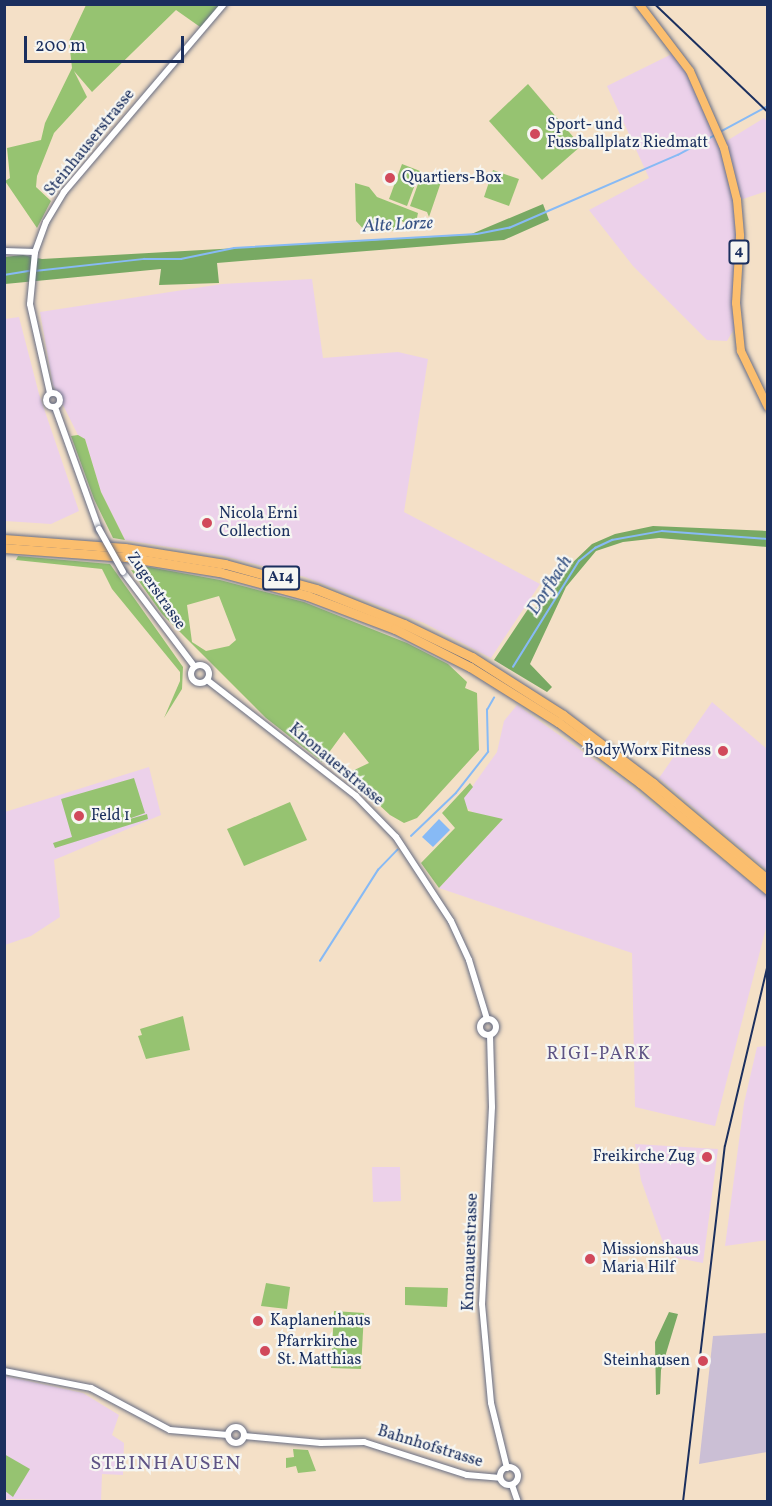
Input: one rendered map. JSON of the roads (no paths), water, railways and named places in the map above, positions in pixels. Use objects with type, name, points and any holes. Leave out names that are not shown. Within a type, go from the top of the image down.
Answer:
[{"type":"highway","name":"A14","points":[[4,539],[116,547],[225,564],[316,589],[405,624],[472,657],[563,715],[652,783],[768,880]]},
{"type":"highway","name":"A14","points":[[4,548],[126,557],[219,572],[315,598],[394,629],[485,675],[558,722],[647,788],[768,890]]},
{"type":"main road","name":"4","points":[[639,4],[678,51],[724,148],[737,201],[740,236],[736,303],[741,351],[768,407]]},
{"type":"street","name":"Steinhauserstrasse","points":[[99,529],[55,407],[46,402],[50,393],[32,323],[30,289],[34,256],[64,192],[224,4]]},
{"type":"street","points":[[4,251],[34,256]]},
{"type":"street","name":"Steinhauserstrasse","points":[[50,393],[60,398],[55,407]]},
{"type":"street","name":"Zugerstrasse","points":[[99,529],[123,572],[194,666]]},
{"type":"street","points":[[194,666],[206,666],[207,680],[201,683],[193,680],[194,666]]},
{"type":"street","name":"Knonauerstrasse","points":[[207,680],[356,796],[396,837],[451,921],[469,960],[487,1019],[496,1024],[490,1035],[492,1107],[482,1304],[491,1404],[507,1468],[518,1473],[512,1485]]},
{"type":"street","name":"Knonauerstrasse","points":[[487,1019],[480,1027],[490,1035]]},
{"type":"street","points":[[4,1371],[98,1390],[170,1430],[228,1435],[237,1442],[243,1436],[236,1427],[228,1435]]},
{"type":"street","name":"Bahnhofstrasse","points":[[243,1436],[321,1443],[364,1442],[467,1476],[500,1478]]},
{"type":"street","points":[[507,1468],[500,1478],[512,1485],[518,1502]]},
{"type":"water","points":[[439,819],[450,830],[433,847],[422,837]]},
{"type":"waterway","name":"Alte Lorze","points":[[722,131],[768,106]]},
{"type":"waterway","name":"Alte Lorze","points":[[35,271],[144,259],[181,259],[234,248],[477,234],[509,228],[678,155],[715,135]]},
{"type":"waterway","name":"Alte Lorze","points":[[4,275],[30,271]]},
{"type":"waterway","name":"Dorfbach","points":[[513,667],[579,561],[595,548],[612,540],[662,531],[768,539]]},
{"type":"waterway","name":"Dorfbach","points":[[411,836],[456,793],[488,752],[487,710],[494,698]]},
{"type":"waterway","name":"Dorfbach","points":[[320,961],[378,870],[397,850]]},
{"type":"railway","points":[[655,4],[768,112]]},
{"type":"railway","points":[[683,1502],[725,1146],[768,964]]},
{"type":"place","name":"Sport- und Fussballplatz Riedmatt","points":[[535,134]]},
{"type":"place","name":"Quartiers-Box","points":[[390,178]]},
{"type":"place","name":"Nicola Erni Collection","points":[[207,523]]},
{"type":"place","name":"BodyWorx Fitness","points":[[723,751]]},
{"type":"place","name":"Feld 1","points":[[79,816]]},
{"type":"place","name":"Freikirche Zug","points":[[707,1157]]},
{"type":"place","name":"Missionshaus Maria Hilf","points":[[590,1259]]},
{"type":"place","name":"Kaplanenhaus","points":[[258,1321]]},
{"type":"place","name":"Pfarrkirche St. Matthias","points":[[265,1351]]},
{"type":"place","name":"Steinhausen","points":[[703,1361]]},
{"type":"district","name":"RIGI-PARK","points":[[599,1055]]},
{"type":"district","name":"STEINHAUSEN","points":[[166,1464]]}]
